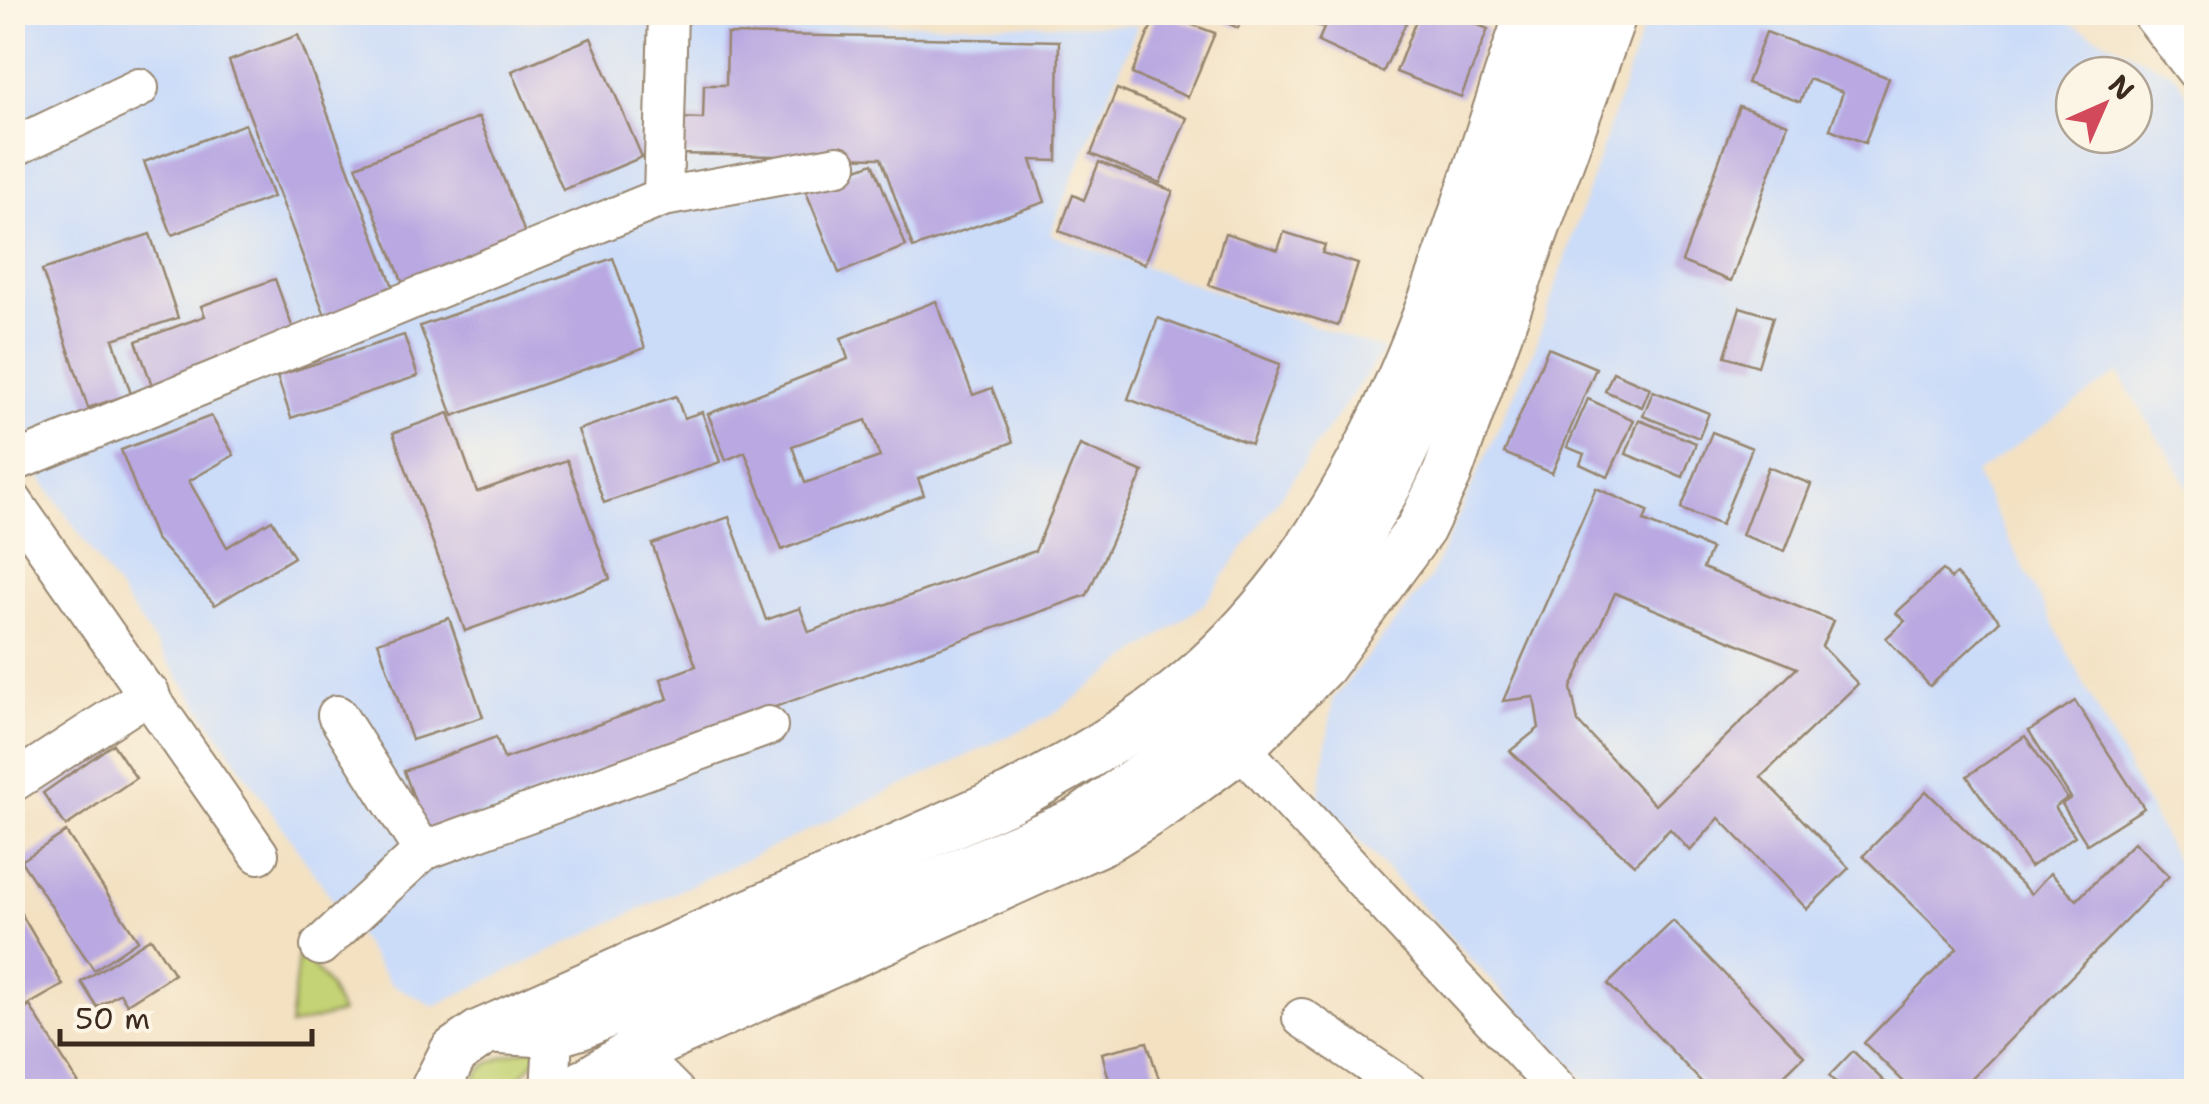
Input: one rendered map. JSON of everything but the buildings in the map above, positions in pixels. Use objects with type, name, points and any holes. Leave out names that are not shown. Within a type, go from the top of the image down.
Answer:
[{"type":"main road","points":[[435,1089],[454,1052],[480,1034],[1012,796],[1126,732],[1213,661],[1298,568],[1366,457],[1413,353],[1530,12]]},
{"type":"main road","points":[[572,1092],[635,1052],[1105,839],[1240,747],[1321,665],[1421,528],[1447,474],[1613,12]]},
{"type":"street","points":[[663,197],[668,12]]},
{"type":"street","points":[[480,1034],[552,1038],[662,999],[1077,817],[1189,738],[1268,664],[1342,572],[1392,486],[1427,412],[1571,12]]},
{"type":"street","points":[[2150,12],[2196,71]]},
{"type":"street","points":[[12,148],[139,88]]},
{"type":"street","points":[[12,464],[663,197],[838,166]]},
{"type":"street","points":[[13,500],[259,854]]},
{"type":"street","points":[[12,783],[150,692]]},
{"type":"street","points":[[337,715],[423,851]]},
{"type":"street","points":[[320,946],[423,851],[768,726]]},
{"type":"street","points":[[1240,747],[1560,1092]]},
{"type":"street","points":[[1302,1018],[1411,1092]]},
{"type":"street","points":[[550,1092],[552,1038]]},
{"type":"street","points":[[635,1052],[675,1092]]},
{"type":"shaded area","points":[[218,12],[221,19],[1138,25],[1050,234],[1384,350],[1204,604],[1049,717],[434,1006],[391,984],[13,438],[12,13]]},
{"type":"shaded area","points":[[1648,13],[2050,13],[2135,55],[2054,55],[2054,155],[2154,155],[2154,64],[2176,75],[2196,108],[2196,499],[2118,373],[1975,474],[2196,899],[2196,1091],[1595,1091],[1319,798],[1333,699],[1429,580],[1534,350]]},
{"type":"green space","points":[[299,949],[328,985],[341,1013],[290,1026]]},
{"type":"green space","points":[[542,1045],[534,1062],[507,1091],[472,1088],[475,1078],[489,1063]]}]
